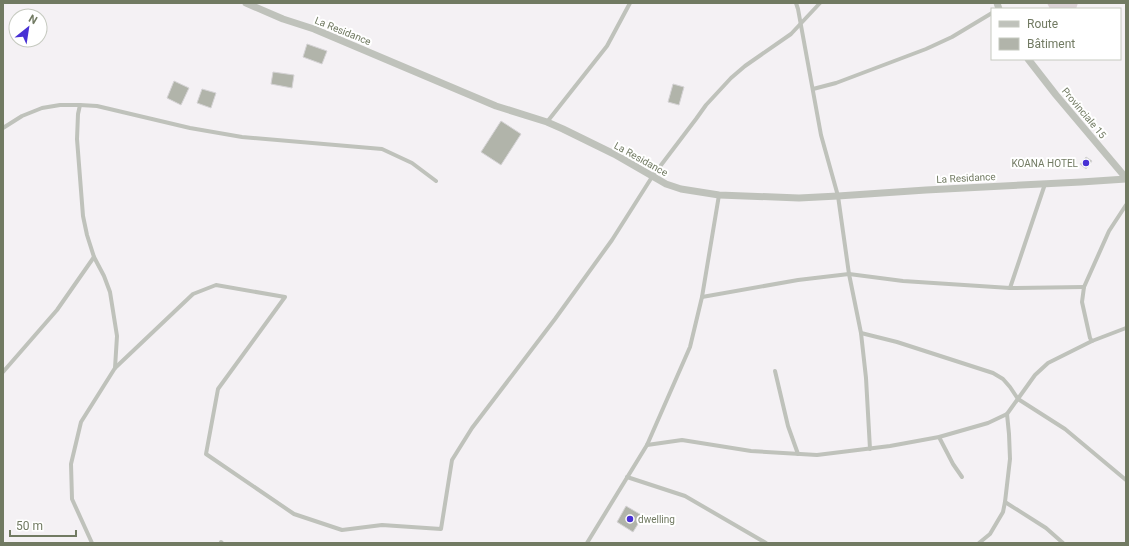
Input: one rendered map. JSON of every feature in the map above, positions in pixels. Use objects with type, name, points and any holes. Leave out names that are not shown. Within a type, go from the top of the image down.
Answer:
[{"type":"street","name":"La Residance","points":[[246,3],[283,19],[314,29],[496,106],[547,122],[614,154],[652,177],[681,189],[719,196],[799,198],[1126,178]]},
{"type":"street","points":[[547,122],[607,46],[630,3]]},
{"type":"street","points":[[796,3],[821,135],[838,196],[849,274],[861,333],[866,378],[870,449]]},
{"type":"street","points":[[92,543],[72,499],[71,464],[81,422],[115,368],[193,294],[216,285],[286,297],[218,389],[206,454],[294,514],[342,530],[382,525],[440,529],[452,460],[472,428],[612,240],[652,177],[692,125],[706,104],[731,78],[745,66],[791,34],[820,3]]},
{"type":"street","points":[[812,89],[836,83],[926,49],[952,37],[991,14]]},
{"type":"street","name":"Provinciale 15","points":[[1029,60],[1056,96],[1126,178]]},
{"type":"street","points":[[3,128],[22,116],[42,108],[60,105],[97,106],[190,128],[242,137],[382,149],[412,163],[436,181]]},
{"type":"street","points":[[80,105],[78,114],[77,139],[82,203],[87,235],[94,258],[104,276],[110,292],[117,336],[115,368]]},
{"type":"street","points":[[1010,288],[1045,184]]},
{"type":"street","points":[[587,543],[647,445],[690,347],[702,297],[719,196]]},
{"type":"street","points":[[1092,341],[1082,302],[1084,287],[1109,231],[1126,205]]},
{"type":"street","points":[[3,372],[57,310],[94,258]]},
{"type":"street","points":[[702,297],[798,280],[849,274],[903,281],[1010,288],[1084,287]]},
{"type":"street","points":[[647,445],[682,440],[751,451],[817,455],[870,449],[939,438],[988,423],[1007,414],[1035,375],[1048,363],[1092,341],[1126,328]]},
{"type":"street","points":[[861,333],[903,344],[993,373],[1003,379],[1010,386],[1018,399],[1065,429],[1126,480]]},
{"type":"street","points":[[775,370],[788,426],[798,454]]},
{"type":"street","points":[[979,543],[990,534],[1003,512],[1010,459],[1007,414]]},
{"type":"street","points":[[939,438],[962,477]]},
{"type":"street","points":[[627,477],[685,496],[766,543]]},
{"type":"street","points":[[1005,502],[1046,528],[1063,543]]},
{"type":"shaded area","points":[[1047,3],[1078,3],[1076,8],[1050,8]]},
{"type":"building","points":[[307,44],[327,51],[322,64],[303,57]]},
{"type":"building","points":[[273,72],[294,75],[292,88],[271,84]]},
{"type":"building","points":[[174,81],[189,88],[181,105],[167,98]]},
{"type":"building","points":[[673,84],[684,87],[679,105],[668,102]]},
{"type":"building","points":[[202,89],[216,93],[211,108],[197,103]]},
{"type":"building","points":[[501,121],[521,134],[501,165],[481,152]]},
{"type":"building","name":"KOANA HOTEL","points":[[1086,157],[1092,161],[1086,169],[1080,164]]},
{"type":"building","name":"dwelling","points":[[626,506],[643,516],[633,532],[617,522]]},
{"type":"place","name":"KOANA HOTEL","points":[[1086,163]]},
{"type":"place","name":"dwelling","points":[[630,519]]}]
